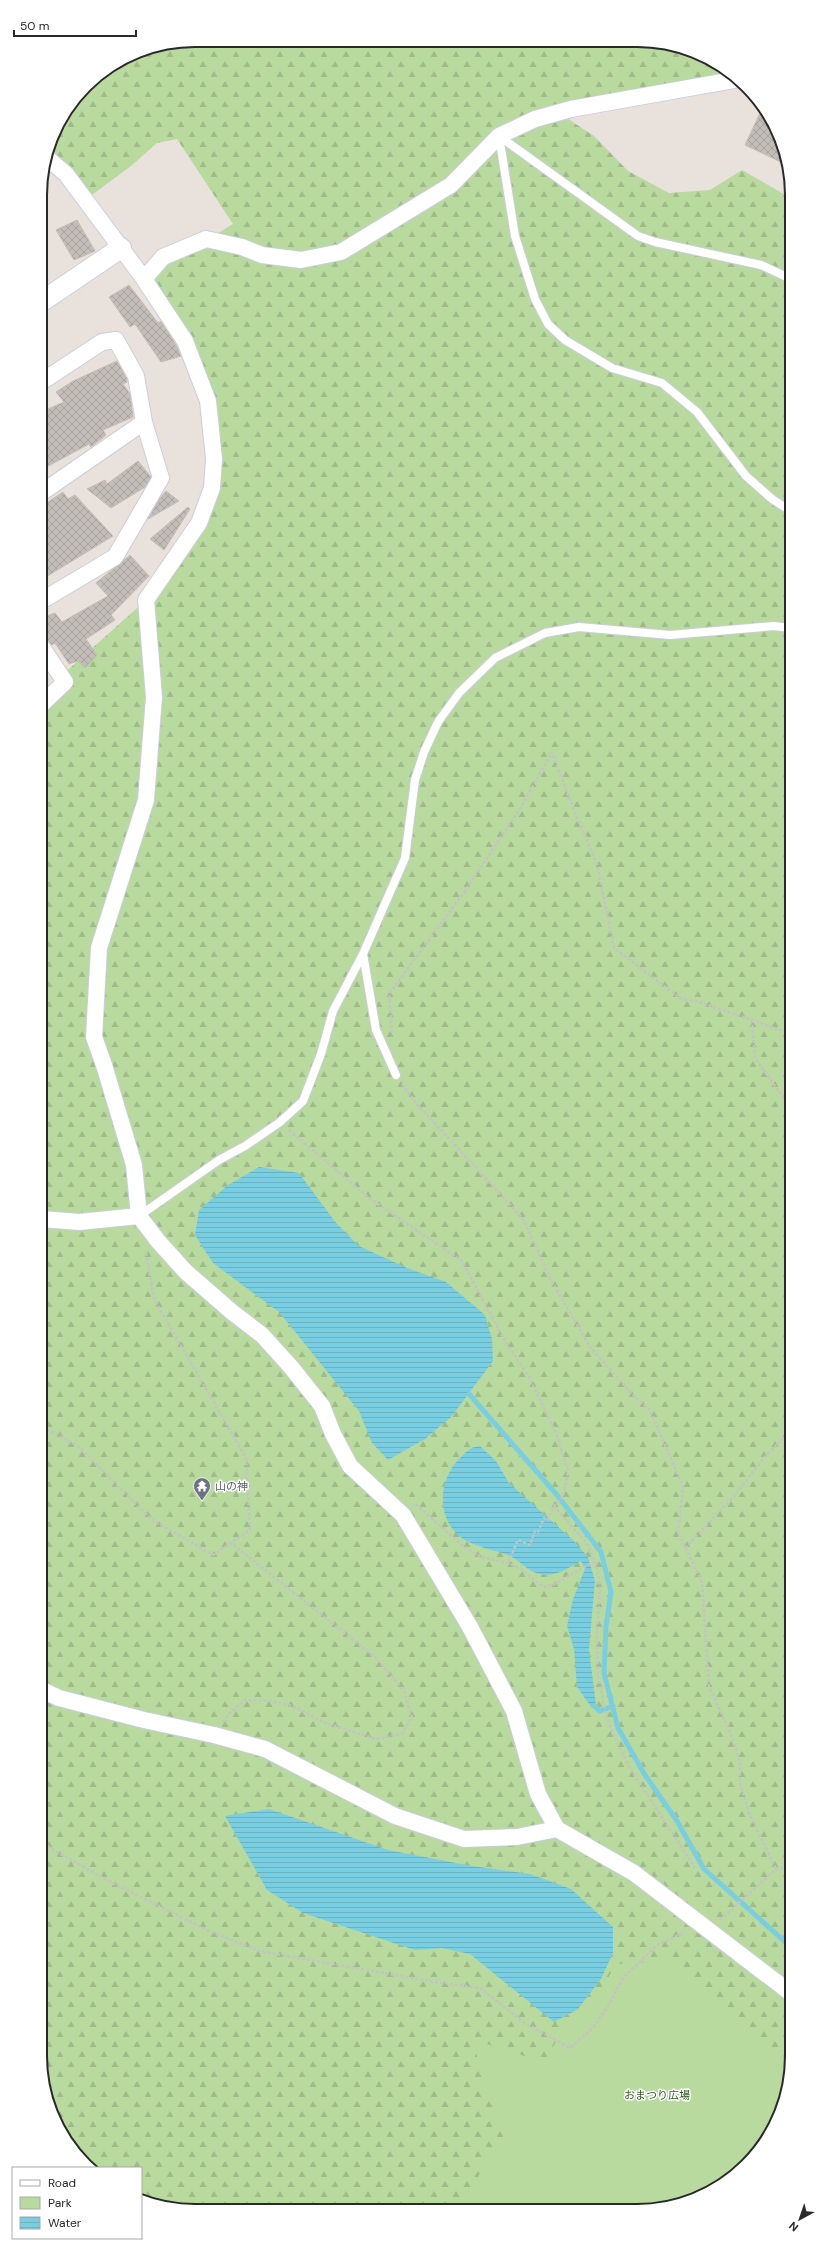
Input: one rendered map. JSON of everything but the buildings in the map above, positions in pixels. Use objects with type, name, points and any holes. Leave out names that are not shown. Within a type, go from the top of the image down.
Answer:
[{"type":"street","points":[[144,278],[163,257],[206,239],[242,247],[262,255],[301,260],[341,252],[451,185],[499,136],[535,119],[571,109],[730,80]]},
{"type":"street","points":[[51,161],[66,174],[144,278],[184,341],[208,401],[214,459],[212,488],[199,523],[146,600],[154,697],[146,800],[100,948],[94,1037],[134,1165],[139,1216],[158,1241],[186,1272],[232,1312],[262,1335],[291,1367],[322,1406],[333,1434],[350,1466],[403,1515],[470,1627],[514,1711],[538,1794],[557,1829],[634,1873],[785,1989]]},
{"type":"street","points":[[47,297],[121,248]]},
{"type":"street","points":[[47,378],[102,342],[116,340],[136,376],[144,422],[161,478],[115,557],[47,597]]},
{"type":"street","points":[[47,489],[144,422]]},
{"type":"street","points":[[47,655],[65,682],[47,699]]},
{"type":"street","points":[[47,1219],[79,1222],[139,1216]]},
{"type":"street","points":[[47,1692],[59,1698],[144,1720],[214,1735],[265,1749],[395,1816],[464,1839],[517,1837],[557,1829]]},
{"type":"lane","points":[[499,136],[638,236],[655,242],[761,265],[785,276]]},
{"type":"lane","points":[[499,136],[515,236],[535,299],[548,324],[565,340],[612,368],[662,383],[697,412],[746,476],[772,499],[785,507]]},
{"type":"lane","points":[[139,1216],[219,1160],[245,1146],[280,1122],[303,1101],[320,1054],[333,1011],[363,954],[405,858],[415,780],[424,752],[438,722],[459,693],[494,658],[545,633],[579,627],[670,635],[774,626],[785,627]]},
{"type":"lane","points":[[363,954],[376,1030],[396,1075]]},
{"type":"path","points":[[392,1036],[389,994],[466,890],[521,807],[552,752],[573,808],[597,864],[614,948],[680,998],[699,1002],[785,1031]]},
{"type":"path","points":[[752,1020],[755,1058],[785,1100]]},
{"type":"path","points":[[396,1075],[417,1104],[523,1219],[551,1280],[590,1347],[634,1396],[650,1410],[683,1487],[678,1533],[702,1582],[709,1687],[730,1732],[740,1762],[740,1783],[749,1813],[776,1869]]},
{"type":"path","points":[[280,1122],[369,1198],[462,1261],[505,1341],[530,1377],[556,1433],[568,1471],[563,1497],[554,1506],[548,1520],[544,1518],[538,1532],[535,1531],[530,1545],[518,1540],[512,1557],[508,1563]]},
{"type":"path","points":[[47,1430],[78,1446],[152,1519],[213,1555],[250,1530],[246,1458],[154,1299],[145,1246]]},
{"type":"path","points":[[685,1548],[736,1494],[763,1459],[785,1436]]},
{"type":"path","points":[[413,1502],[460,1544],[481,1557],[508,1563],[521,1569],[543,1587],[553,1585],[595,1561]]},
{"type":"path","points":[[554,1506],[588,1545],[595,1561],[600,1591],[597,1637],[598,1675],[606,1715],[628,1765],[696,1868]]},
{"type":"path","points":[[214,1735],[230,1713],[245,1700],[272,1701],[292,1706],[326,1723],[376,1739],[402,1734],[412,1717],[404,1691],[375,1657],[231,1543]]},
{"type":"path","points":[[47,1846],[105,1879],[209,1931],[259,1951],[423,1980],[480,1988],[525,2023],[570,2048],[593,2028],[610,2003],[623,1978],[656,1946],[677,1934],[722,1920],[776,1869],[785,1867]]},
{"type":"green space","points":[[185,47],[647,47],[676,52],[703,62],[730,81],[559,113],[594,136],[628,171],[669,193],[710,190],[742,170],[785,195],[785,2066],[780,2095],[774,2113],[760,2138],[748,2154],[735,2167],[703,2189],[676,2199],[647,2204],[175,2203],[142,2194],[142,2167],[97,2167],[90,2161],[72,2138],[62,2122],[52,2095],[47,2066],[47,689],[146,600],[212,488],[208,401],[144,279],[233,224],[177,139],[157,143],[131,166],[85,200],[51,162],[58,138],[72,113],[90,90],[113,72],[129,62],[156,52]]},
{"type":"green space","name":"おまつり広場","points":[[667,1961],[785,2058],[784,2076],[780,2095],[770,2122],[760,2138],[742,2161],[719,2179],[703,2189],[676,2199],[647,2204],[461,2204],[504,2136],[480,2073],[474,2040],[543,2062],[556,2042],[593,2004],[616,1964]]},
{"type":"water","points":[[259,1167],[299,1173],[336,1223],[359,1246],[407,1268],[446,1282],[485,1315],[492,1339],[493,1361],[451,1417],[425,1439],[388,1460],[372,1443],[359,1411],[279,1312],[213,1263],[195,1235],[199,1210],[228,1185]]},
{"type":"water","points":[[480,1446],[496,1461],[509,1483],[574,1541],[588,1557],[595,1581],[589,1649],[596,1705],[592,1708],[577,1687],[574,1649],[567,1626],[573,1599],[585,1569],[581,1561],[555,1574],[542,1575],[535,1573],[508,1555],[466,1541],[455,1532],[449,1523],[443,1503],[445,1482],[449,1473],[462,1456],[470,1449]]},
{"type":"water","points":[[269,1809],[388,1850],[472,1866],[530,1874],[571,1889],[613,1927],[613,1953],[601,1979],[578,2009],[554,2022],[470,1954],[442,1948],[415,1950],[303,1913],[267,1890],[225,1816]]},
{"type":"waterway","points":[[469,1394],[557,1495],[601,1552],[611,1592],[606,1626],[604,1673],[618,1728],[645,1775],[677,1821],[704,1869],[785,1942]]},
{"type":"waterway","points":[[594,1706],[600,1711],[613,1706]]},
{"type":"place","name":"山の神","points":[[202,1501]]}]
